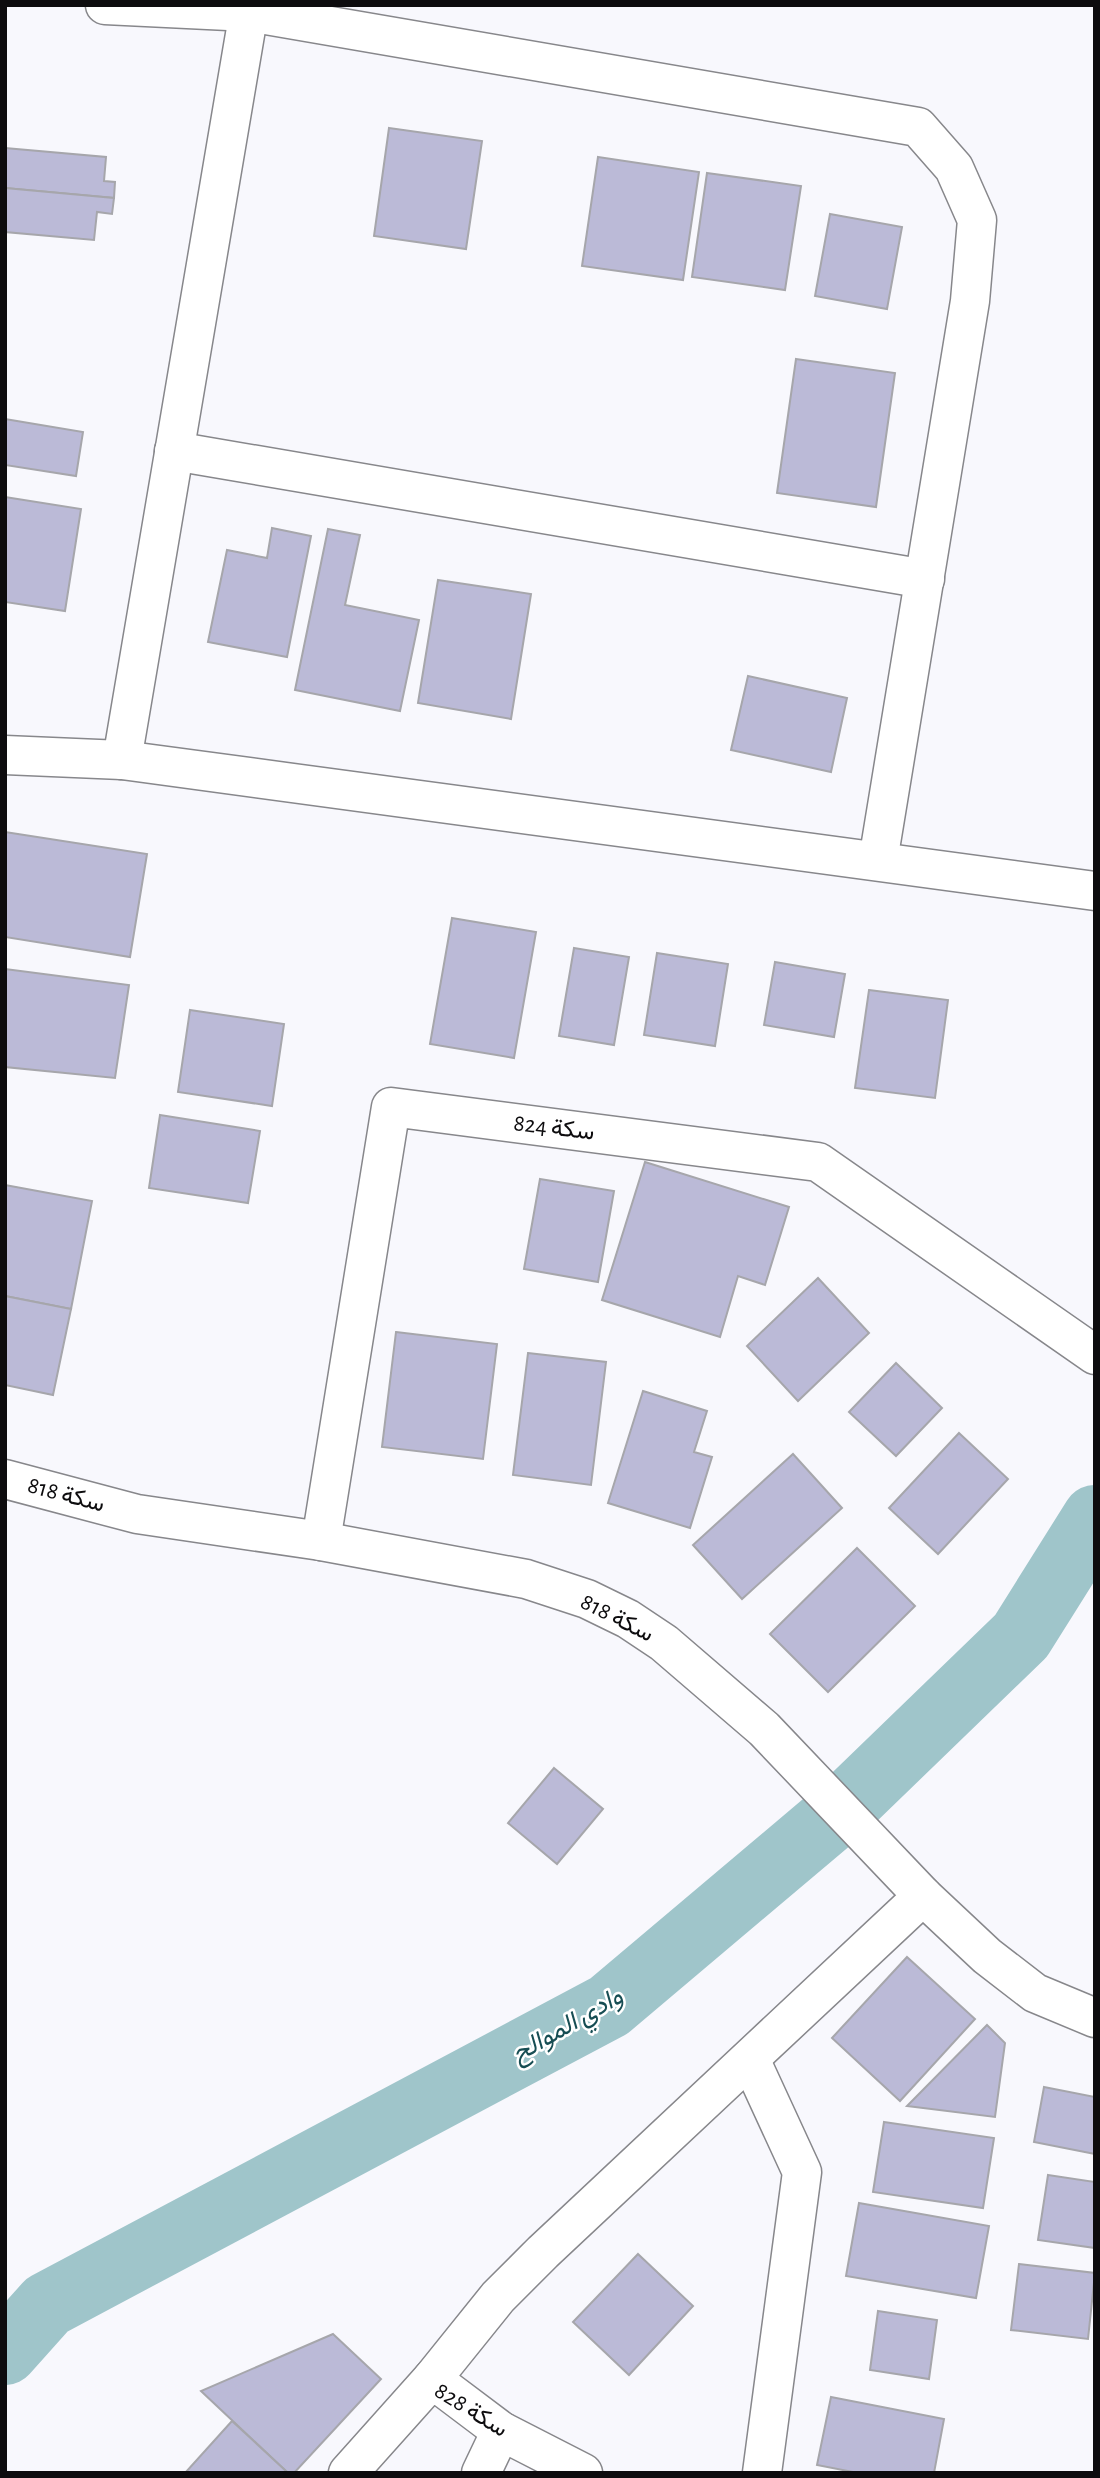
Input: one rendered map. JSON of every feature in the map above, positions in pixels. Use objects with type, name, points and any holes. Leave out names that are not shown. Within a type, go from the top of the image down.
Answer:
[{"type":"street","points":[[105,5],[249,9],[918,127],[954,168],[977,220],[970,301],[878,861]]},
{"type":"street","points":[[122,760],[249,9]]},
{"type":"street","points":[[174,452],[925,579]]},
{"type":"street","points":[[5,755],[122,760],[1095,891]]},
{"type":"street","name":"سكة 824","points":[[321,1541],[391,1107],[818,1162],[1095,1355]]},
{"type":"street","name":"سكة 818","points":[[5,1479],[137,1514],[321,1541],[526,1579],[587,1599],[628,1619],[664,1643],[764,1729],[923,1896],[987,1956],[1035,1993],[1095,2018]]},
{"type":"street","points":[[432,2379],[498,2297],[534,2261],[923,1896]]},
{"type":"street","points":[[750,2059],[802,2172],[762,2473]]},
{"type":"street","name":"سكة 828","points":[[348,2473],[432,2379],[501,2431],[583,2473]]},
{"type":"street","points":[[481,2473],[501,2431]]},
{"type":"building","points":[[389,128],[482,141],[466,249],[374,236]]},
{"type":"building","points":[[5,148],[106,157],[104,181],[115,182],[114,198],[5,188]]},
{"type":"building","points":[[598,157],[699,172],[683,280],[582,266]]},
{"type":"building","points":[[707,173],[801,186],[785,290],[692,277]]},
{"type":"building","points":[[5,188],[114,198],[112,214],[97,212],[94,240],[5,232]]},
{"type":"building","points":[[830,214],[902,227],[887,309],[815,296]]},
{"type":"building","points":[[796,359],[895,373],[876,507],[777,493]]},
{"type":"building","points":[[5,419],[83,432],[76,476],[5,465]]},
{"type":"building","points":[[5,497],[81,509],[65,611],[5,602]]},
{"type":"building","points":[[272,528],[311,536],[287,657],[208,642],[227,550],[267,558]]},
{"type":"building","points":[[328,529],[360,535],[345,605],[419,620],[400,711],[295,690]]},
{"type":"building","points":[[438,580],[531,594],[511,719],[418,703]]},
{"type":"building","points":[[748,676],[847,698],[831,772],[731,750]]},
{"type":"building","points":[[5,832],[147,854],[130,957],[5,937]]},
{"type":"building","points":[[452,918],[536,932],[514,1058],[430,1044]]},
{"type":"building","points":[[574,948],[629,957],[614,1045],[559,1036]]},
{"type":"building","points":[[657,953],[728,964],[715,1046],[644,1035]]},
{"type":"building","points":[[775,962],[845,974],[834,1037],[764,1025]]},
{"type":"building","points":[[5,969],[129,985],[115,1078],[5,1067]]},
{"type":"building","points":[[869,990],[948,1000],[935,1098],[855,1088]]},
{"type":"building","points":[[190,1010],[284,1024],[272,1106],[178,1092]]},
{"type":"building","points":[[160,1115],[260,1131],[248,1203],[149,1188]]},
{"type":"building","points":[[645,1162],[789,1207],[765,1285],[738,1276],[720,1337],[602,1300]]},
{"type":"building","points":[[540,1179],[614,1191],[598,1282],[524,1269]]},
{"type":"building","points":[[5,1185],[92,1201],[71,1309],[5,1296]]},
{"type":"building","points":[[818,1278],[869,1333],[798,1401],[747,1346]]},
{"type":"building","points":[[5,1296],[71,1309],[53,1395],[5,1385]]},
{"type":"building","points":[[396,1332],[497,1344],[483,1459],[382,1447]]},
{"type":"building","points":[[528,1353],[606,1362],[591,1485],[513,1475]]},
{"type":"building","points":[[896,1363],[942,1408],[896,1456],[849,1412]]},
{"type":"building","points":[[643,1391],[707,1411],[694,1452],[712,1457],[690,1528],[608,1503]]},
{"type":"building","points":[[959,1433],[1008,1479],[938,1554],[889,1508]]},
{"type":"building","points":[[793,1454],[842,1508],[742,1599],[693,1545]]},
{"type":"building","points":[[857,1548],[915,1606],[828,1692],[770,1634]]},
{"type":"building","points":[[554,1768],[603,1809],[557,1864],[508,1823]]},
{"type":"building","points":[[907,1957],[975,2019],[900,2101],[832,2038]]},
{"type":"building","points":[[987,2025],[1005,2043],[995,2117],[907,2106]]},
{"type":"building","points":[[1044,2087],[1095,2097],[1095,2154],[1034,2142]]},
{"type":"building","points":[[884,2122],[994,2138],[983,2208],[873,2192]]},
{"type":"building","points":[[1048,2175],[1095,2182],[1095,2248],[1038,2240]]},
{"type":"building","points":[[859,2203],[989,2226],[976,2298],[846,2276]]},
{"type":"building","points":[[638,2254],[693,2306],[629,2375],[573,2322]]},
{"type":"building","points":[[1019,2264],[1095,2273],[1088,2339],[1011,2330]]},
{"type":"building","points":[[878,2311],[937,2320],[929,2379],[870,2370]]},
{"type":"building","points":[[333,2334],[381,2379],[294,2473],[288,2473],[201,2391]]},
{"type":"building","points":[[831,2397],[944,2419],[934,2473],[858,2473],[817,2465]]},
{"type":"building","points":[[232,2421],[287,2472],[287,2473],[185,2473]]},
{"type":"waterway","name":"وادي الموالح","points":[[5,2352],[47,2305],[609,2006],[840,1811],[1021,1636],[1095,1518]]}]
